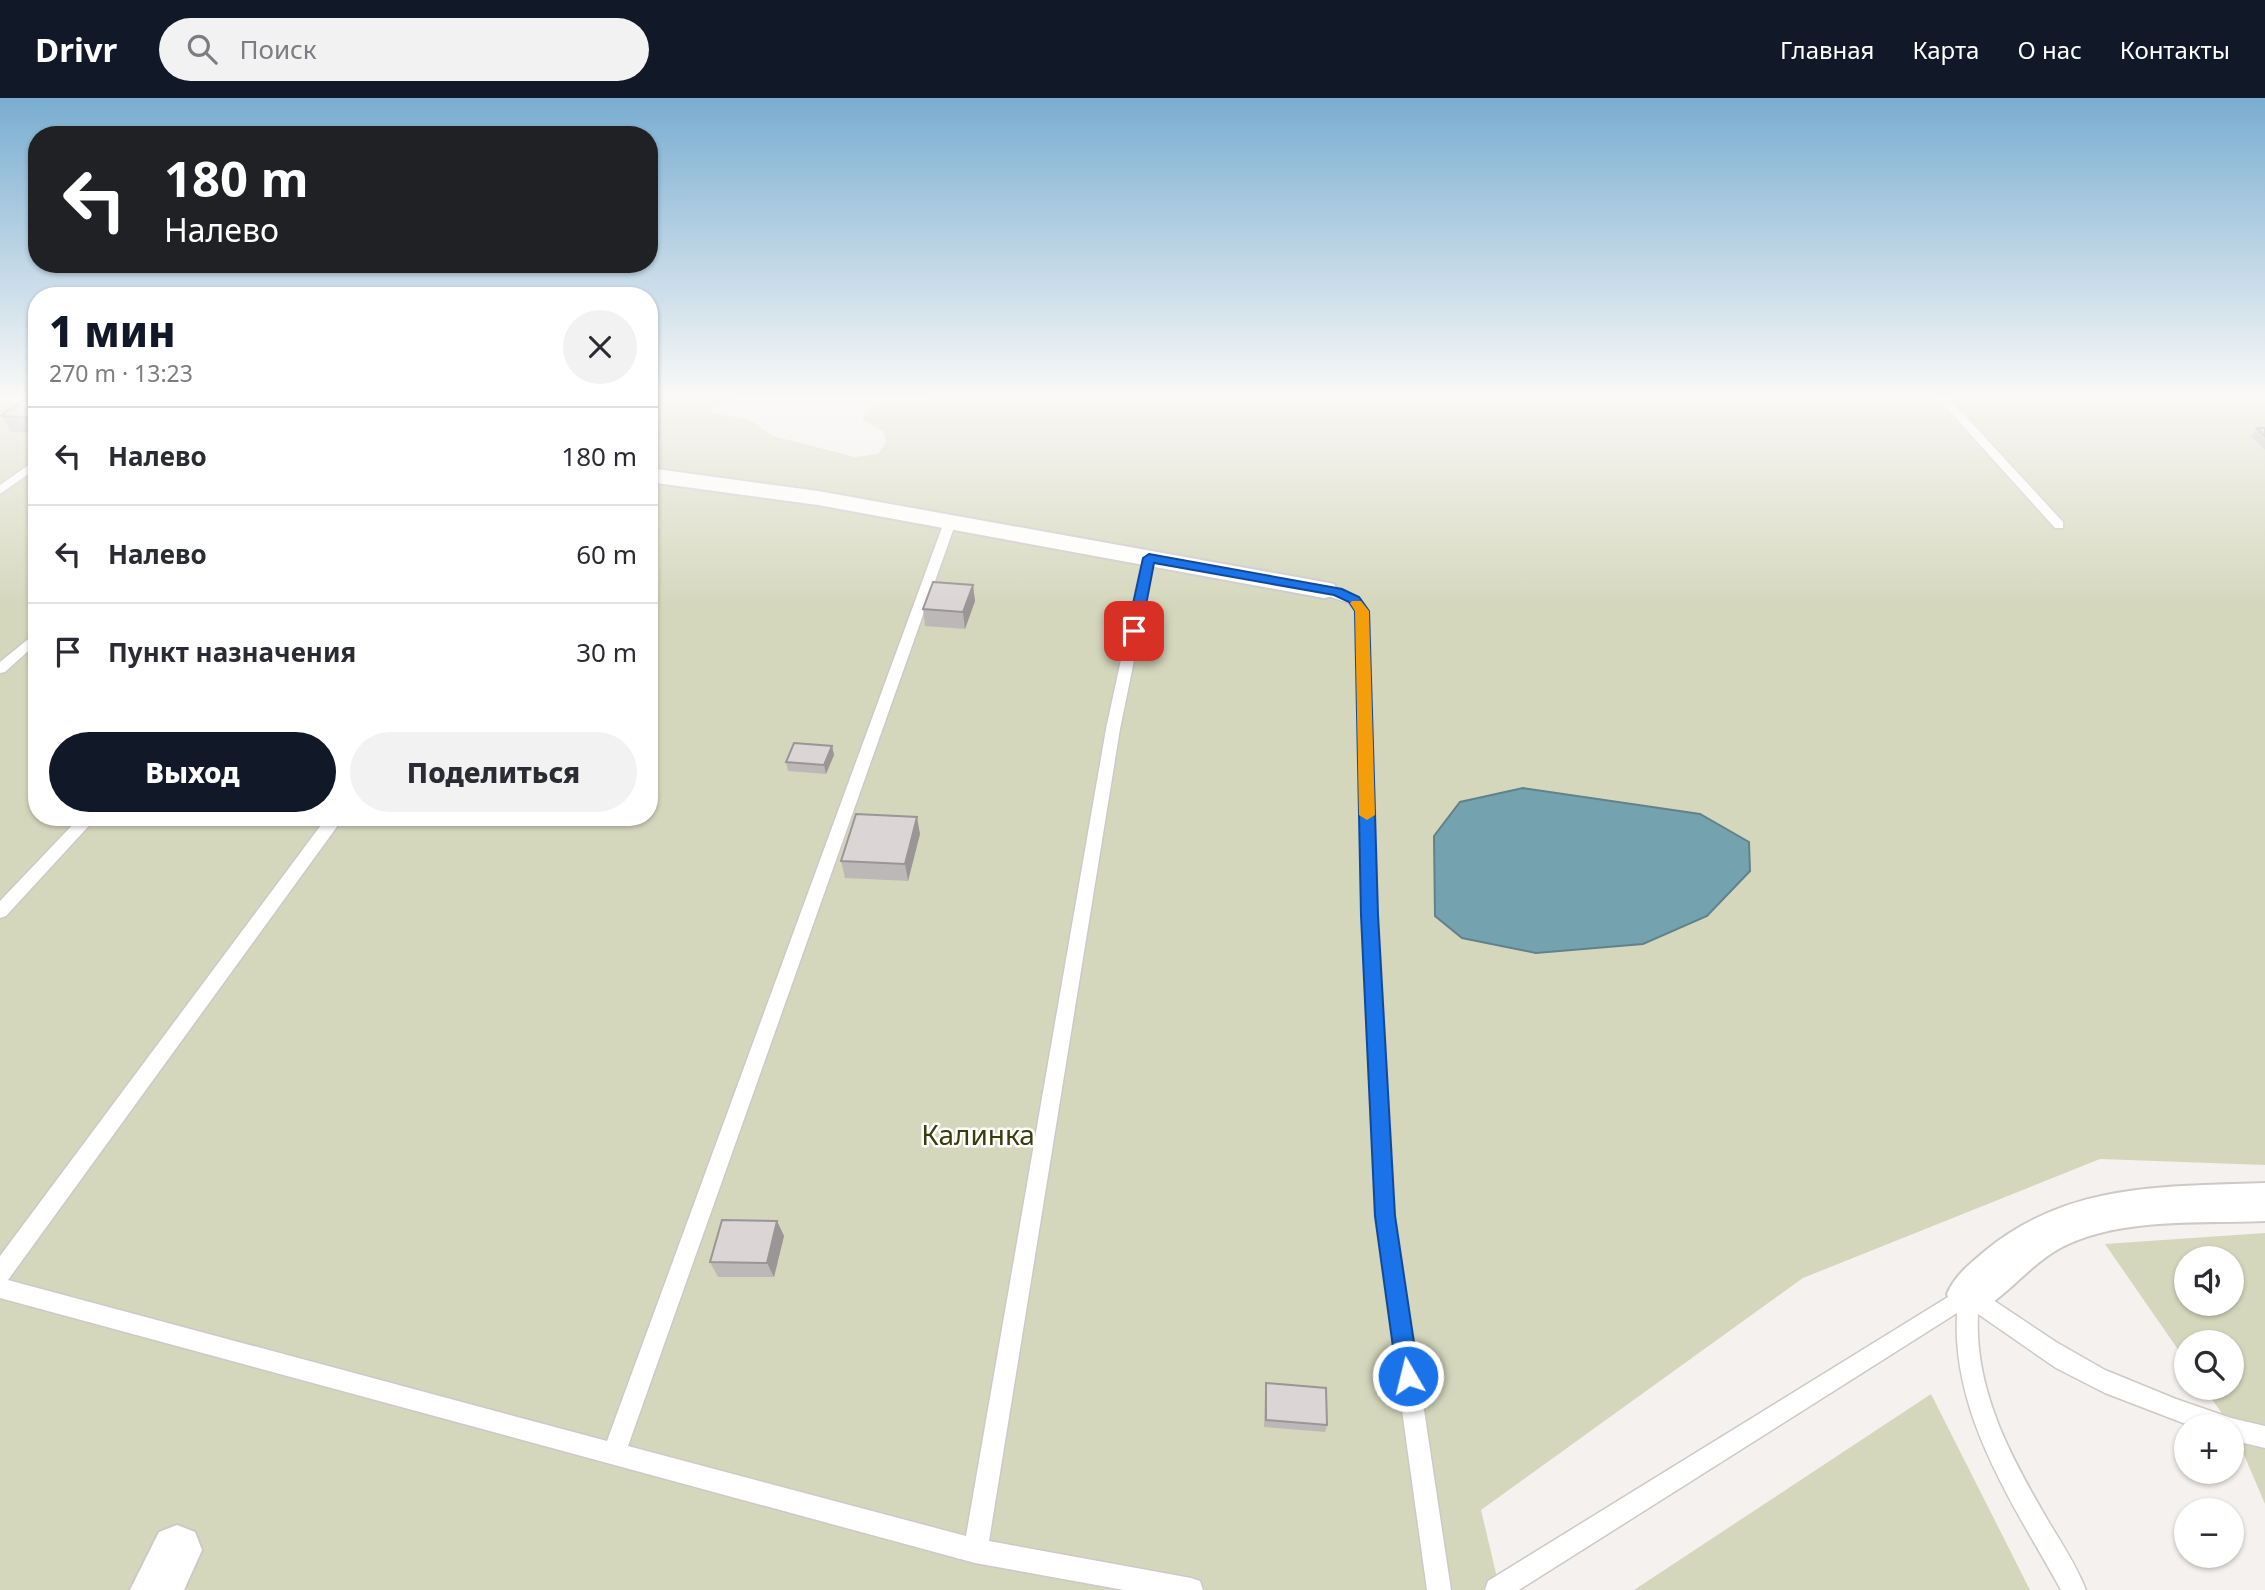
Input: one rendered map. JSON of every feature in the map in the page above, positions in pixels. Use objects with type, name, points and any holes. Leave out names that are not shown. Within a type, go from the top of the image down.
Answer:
[{"type":"street","points":[[658,476],[818,498],[1324,590]]},
{"type":"street","points":[[1969,1294],[2009,1258],[2050,1232],[2120,1209],[2265,1202]]},
{"type":"lane","points":[[2004,465],[2059,525]]},
{"type":"lane","points":[[0,491],[28,469]]},
{"type":"lane","points":[[614,1454],[950,522]]},
{"type":"lane","points":[[975,1551],[1113,729],[1149,558]]},
{"type":"lane","points":[[1324,590],[1354,600],[1362,611],[1370,915],[1385,1216],[1439,1590]]},
{"type":"lane","points":[[0,668],[28,644]]},
{"type":"lane","points":[[0,912],[81,826]]},
{"type":"lane","points":[[0,1273],[329,826]]},
{"type":"lane","points":[[0,1288],[975,1551],[1191,1590]]},
{"type":"lane","points":[[1969,1294],[2047,1349],[2095,1377],[2135,1396],[2188,1414]]},
{"type":"lane","points":[[1497,1590],[1969,1294]]},
{"type":"lane","points":[[1969,1294],[1965,1321],[1973,1377],[1986,1427],[2012,1482],[2074,1590]]},
{"type":"lane","points":[[2244,1432],[2265,1437]]},
{"type":"green space","name":"Калинка","points":[[0,465],[28,465],[28,826],[658,826],[658,465],[2265,465],[2265,1165],[2100,1159],[1803,1278],[1481,1510],[1500,1590],[0,1590]]},
{"type":"green space","points":[[2265,1233],[2265,1504],[2244,1455],[2244,1414],[2222,1414],[2212,1400],[2244,1400],[2244,1330],[2174,1330],[2174,1344],[2105,1244]]},
{"type":"green space","points":[[1931,1394],[2030,1590],[1634,1590]]},
{"type":"water","points":[[1523,788],[1700,814],[1749,842],[1750,871],[1707,916],[1643,944],[1536,953],[1462,938],[1435,916],[1434,836],[1460,802]]},
{"type":"building","points":[[933,582],[973,585],[963,612],[923,609]]},
{"type":"building","points":[[794,743],[832,746],[824,765],[786,762]]},
{"type":"building","points":[[856,814],[917,817],[905,864],[841,861]]},
{"type":"building","points":[[722,1220],[777,1221],[767,1263],[710,1262]]},
{"type":"building","points":[[1266,1383],[1326,1388],[1327,1425],[1266,1420]]},
{"type":"slow traffic","points":[[1357,603],[1362,611],[1367,815]]},
{"type":"route","points":[[1134,631],[1149,558],[1337,592],[1354,600],[1362,611],[1370,915],[1385,1216],[1408,1376]]}]
